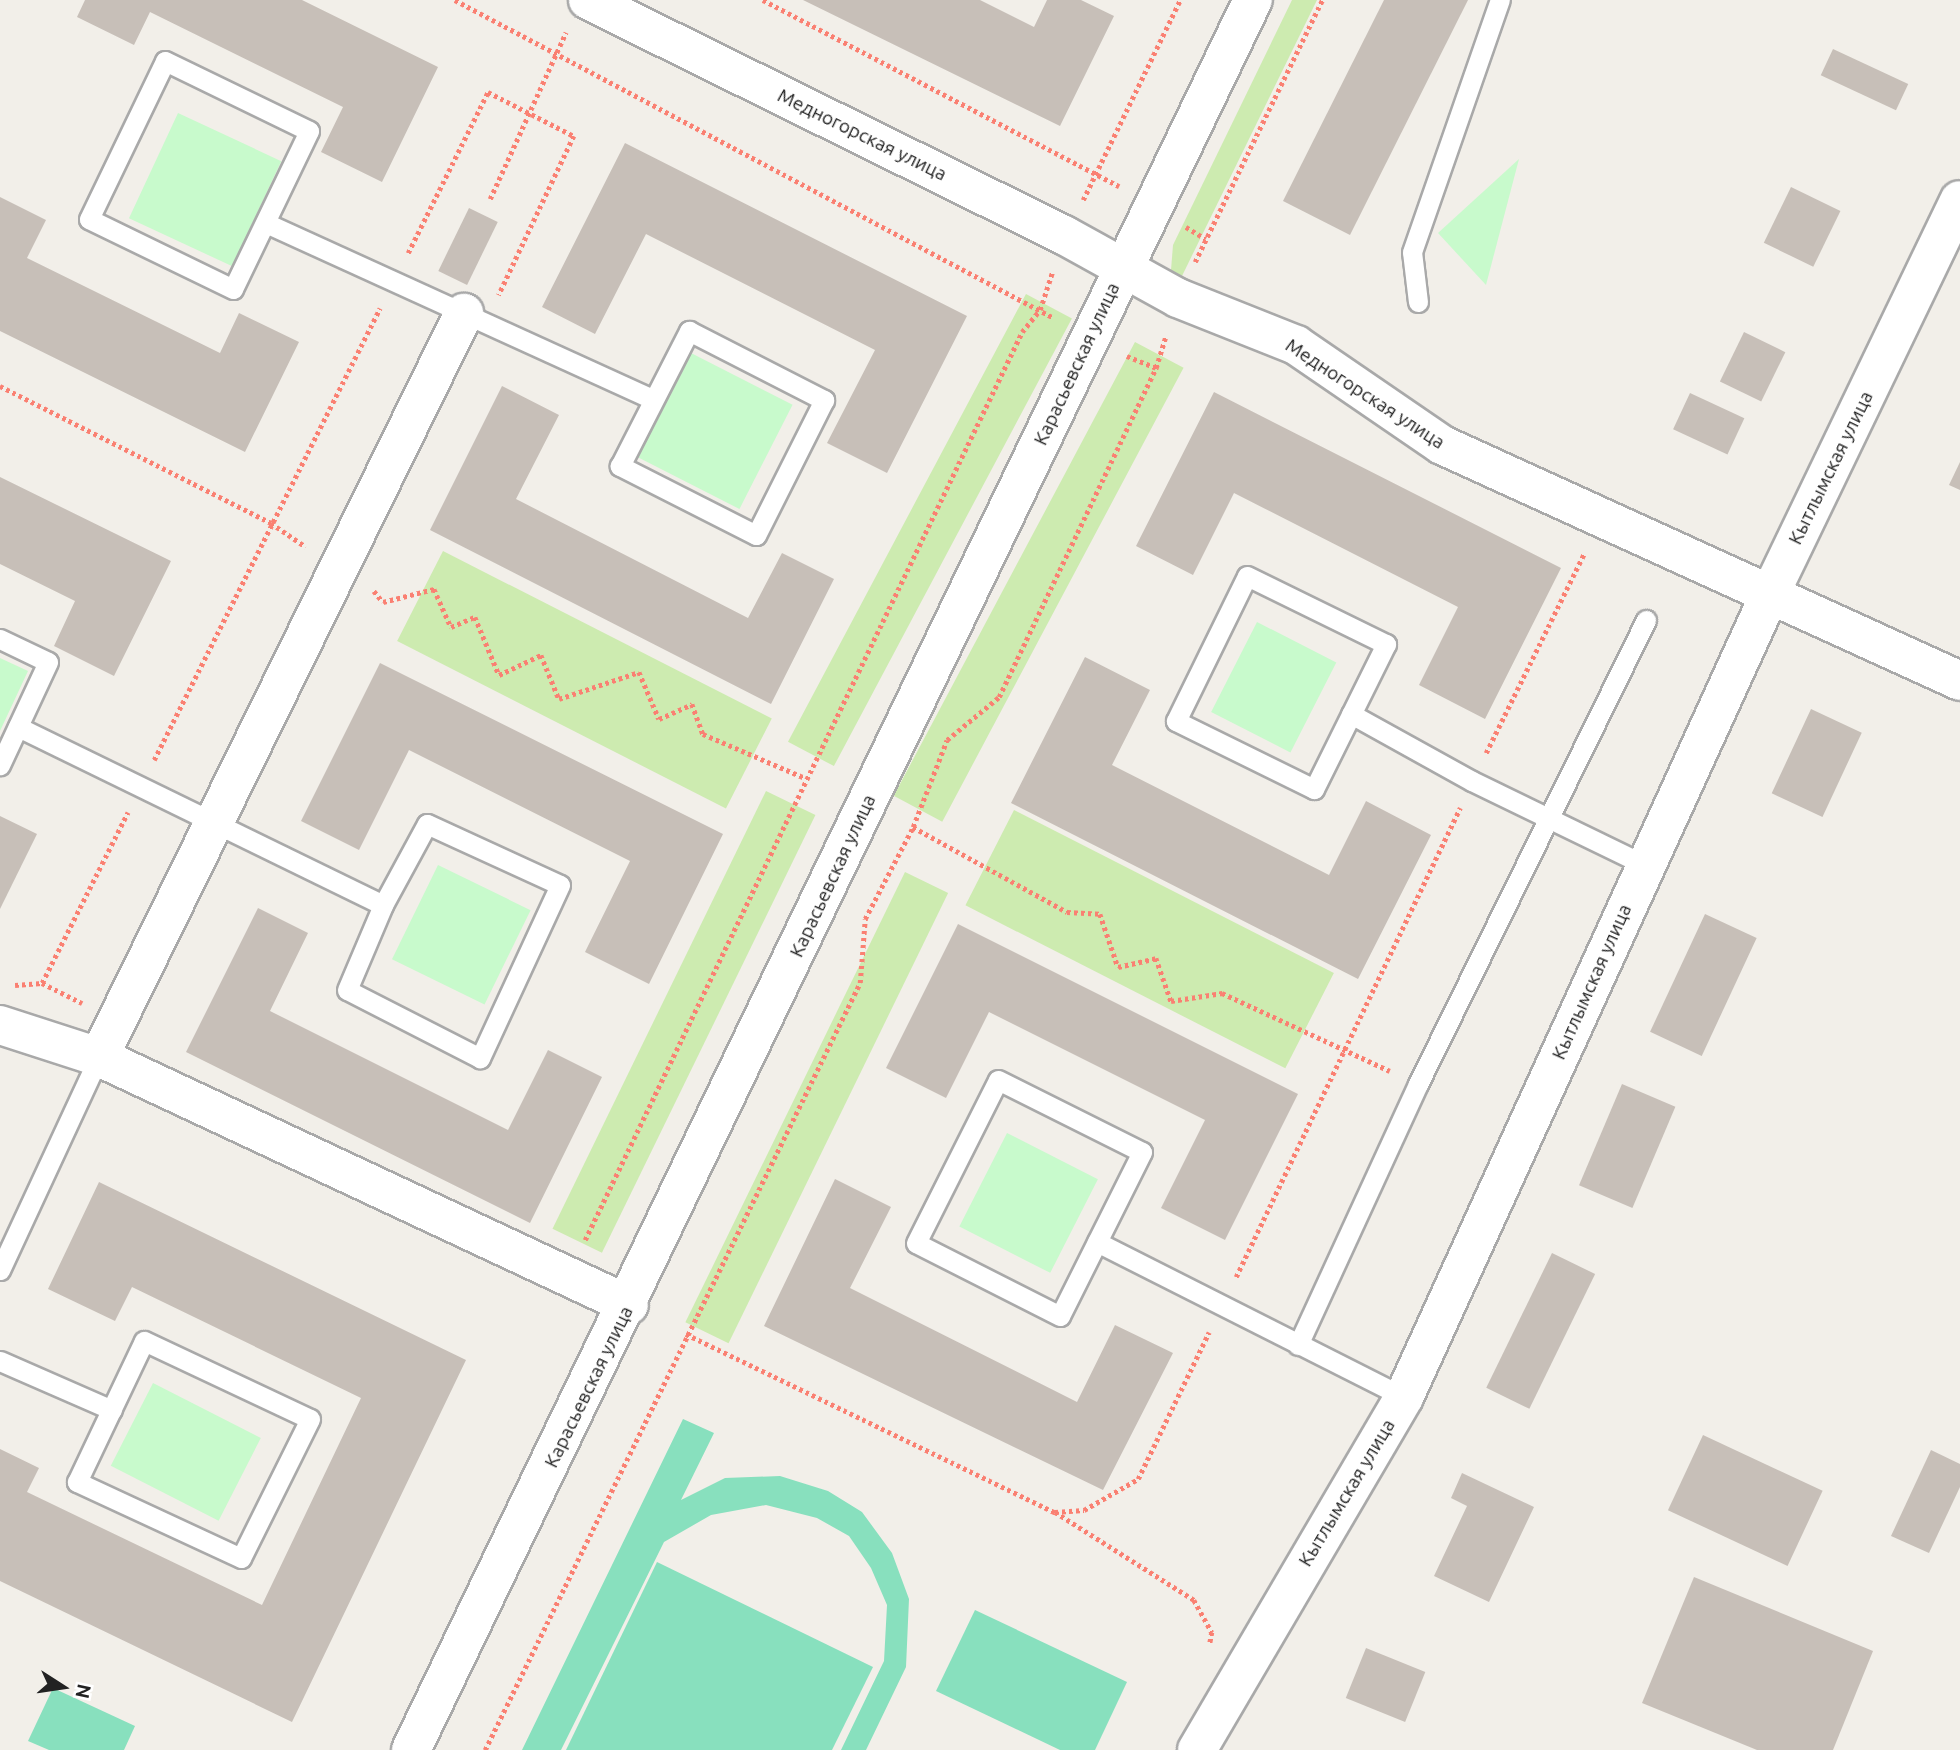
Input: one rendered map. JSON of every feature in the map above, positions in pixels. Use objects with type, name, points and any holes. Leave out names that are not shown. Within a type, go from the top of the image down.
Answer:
[{"type":"street","name":"Карасьевская улица","points":[[411,1750],[629,1305],[1253,0]]},
{"type":"street","name":"Медногорская улица","points":[[580,10],[1064,235],[1178,298],[1296,345],[1442,445],[1960,681]]},
{"type":"street","name":"Кытлымская улица","points":[[1197,1750],[1404,1397],[1770,594],[1960,200]]},
{"type":"street","points":[[99,1056],[464,313]]},
{"type":"street","points":[[0,1025],[99,1056],[629,1305]]},
{"type":"lane","points":[[1418,302],[1412,253],[1500,0]]},
{"type":"lane","points":[[165,61],[310,131],[266,223],[233,289],[89,219],[165,61]]},
{"type":"lane","points":[[266,223],[653,398]]},
{"type":"lane","points":[[689,331],[824,400],[756,535],[620,466],[653,398],[689,331]]},
{"type":"lane","points":[[1247,576],[1386,644],[1351,714],[1314,789],[1176,721],[1247,576]]},
{"type":"lane","points":[[1298,1345],[1418,1084],[1646,620]]},
{"type":"lane","points":[[0,639],[48,662],[0,765]]},
{"type":"lane","points":[[1351,714],[1472,781],[1645,865]]},
{"type":"lane","points":[[18,727],[383,905]]},
{"type":"lane","points":[[427,824],[560,885],[480,1058],[347,990],[383,905],[427,824]]},
{"type":"lane","points":[[0,1270],[99,1056]]},
{"type":"lane","points":[[998,1080],[1142,1152],[1097,1242],[1060,1316],[916,1243],[998,1080]]},
{"type":"lane","points":[[1097,1242],[1404,1397]]},
{"type":"lane","points":[[144,1340],[310,1419],[241,1558],[77,1482],[112,1410],[144,1340]]},
{"type":"lane","points":[[0,1361],[112,1410]]},
{"type":"path","points":[[456,0],[1040,310],[1089,339],[1156,368]]},
{"type":"path","points":[[763,0],[1098,172]]},
{"type":"path","points":[[580,1251],[805,778],[1023,332],[1040,310],[1064,235],[1098,172],[1180,0]]},
{"type":"path","points":[[485,1750],[686,1334],[860,983],[865,919],[913,827],[947,740],[999,697],[1156,368],[1178,298],[1322,0]]},
{"type":"path","points":[[489,199],[556,52],[580,10]]},
{"type":"path","points":[[2,986],[42,983],[488,92],[574,136]]},
{"type":"path","points":[[0,386],[271,523],[338,569],[364,580],[383,602],[434,589],[451,627],[475,617],[499,674],[541,655],[559,699],[639,672],[659,719],[692,704],[703,734],[805,778]]},
{"type":"path","points":[[1055,1512],[1084,1510],[1138,1479],[1472,781],[1602,518]]},
{"type":"path","points":[[913,827],[1067,912],[1100,914],[1118,967],[1156,958],[1171,1001],[1222,993],[1418,1084]]},
{"type":"path","points":[[686,1334],[1055,1512],[1194,1600],[1212,1632],[1209,1654]]},
{"type":"green space","points":[[1292,0],[1317,0],[1182,276],[1171,270],[1173,245]]},
{"type":"green space","points":[[178,113],[281,161],[232,266],[129,218]]},
{"type":"green space","points":[[1519,159],[1486,285],[1438,233]]},
{"type":"green space","points":[[1026,294],[1072,318],[834,766],[788,742]]},
{"type":"green space","points":[[1135,342],[1184,368],[942,822],[894,796]]},
{"type":"green space","points":[[691,353],[793,405],[739,509],[638,457]]},
{"type":"green space","points":[[443,551],[772,719],[726,809],[397,641]]},
{"type":"green space","points":[[1257,622],[1336,662],[1290,752],[1211,712]]},
{"type":"green space","points":[[0,658],[28,671],[0,731]]},
{"type":"green space","points":[[766,791],[815,815],[602,1253],[553,1229]]},
{"type":"green space","points":[[1014,810],[1334,973],[1285,1068],[965,905]]},
{"type":"green space","points":[[438,865],[531,910],[485,1005],[392,959]]},
{"type":"green space","points":[[905,872],[948,893],[729,1343],[685,1322]]},
{"type":"green space","points":[[1007,1133],[1098,1179],[1050,1273],[959,1227]]},
{"type":"green space","points":[[153,1383],[261,1438],[219,1521],[111,1466]]},
{"type":"green space","points":[[683,1419],[714,1433],[681,1500],[725,1478],[780,1476],[828,1491],[862,1512],[892,1553],[909,1599],[906,1667],[866,1750],[841,1750],[884,1661],[887,1605],[871,1568],[849,1536],[817,1518],[766,1505],[711,1515],[664,1542],[561,1750],[522,1750]]},
{"type":"green space","points":[[657,1562],[873,1667],[832,1750],[566,1750]]},
{"type":"green space","points":[[975,1610],[1127,1682],[1095,1750],[1060,1750],[936,1691]]},
{"type":"green space","points":[[53,1688],[135,1726],[124,1750],[49,1750],[28,1741]]},
{"type":"building","points":[[85,0],[302,0],[438,67],[382,182],[321,152],[343,107],[150,12],[134,45],[77,17]]},
{"type":"building","points":[[803,0],[980,0],[1034,27],[1047,0],[1081,0],[1114,16],[1060,126]]},
{"type":"building","points":[[1384,0],[1468,0],[1350,235],[1283,201]]},
{"type":"building","points":[[1833,49],[1908,84],[1896,110],[1821,75]]},
{"type":"building","points":[[625,143],[967,316],[887,473],[827,443],[875,350],[646,234],[595,334],[542,307]]},
{"type":"building","points":[[1791,187],[1840,211],[1813,267],[1764,243]]},
{"type":"building","points":[[0,197],[46,220],[27,258],[220,353],[239,313],[299,342],[245,452],[0,331]]},
{"type":"building","points":[[469,208],[498,222],[467,285],[438,271]]},
{"type":"building","points":[[1744,332],[1785,352],[1761,402],[1720,381]]},
{"type":"building","points":[[502,386],[559,415],[516,499],[748,618],[782,553],[834,579],[771,704],[430,530]]},
{"type":"building","points":[[1214,392],[1561,568],[1485,719],[1419,685],[1458,607],[1234,493],[1193,575],[1136,546]]},
{"type":"building","points":[[1690,393],[1744,418],[1727,455],[1673,429]]},
{"type":"building","points":[[1960,462],[1960,490],[1949,485]]},
{"type":"building","points":[[0,477],[171,561],[114,676],[54,646],[75,601],[0,564]]},
{"type":"building","points":[[1085,657],[1150,690],[1112,765],[1329,875],[1366,801],[1431,835],[1358,979],[1011,803]]},
{"type":"building","points":[[380,663],[723,834],[649,984],[585,952],[630,861],[409,750],[359,850],[301,821]]},
{"type":"building","points":[[1811,709],[1862,733],[1822,817],[1772,793]]},
{"type":"building","points":[[0,816],[37,834],[0,909]]},
{"type":"building","points":[[258,908],[308,933],[270,1011],[508,1130],[548,1050],[602,1077],[530,1223],[186,1052]]},
{"type":"building","points":[[1705,914],[1757,938],[1702,1056],[1650,1032]]},
{"type":"building","points":[[958,924],[1298,1094],[1225,1240],[1161,1208],[1205,1120],[989,1012],[946,1098],[886,1068]]},
{"type":"building","points":[[1622,1084],[1675,1107],[1632,1208],[1579,1185]]},
{"type":"building","points":[[835,1179],[891,1207],[850,1288],[1077,1402],[1115,1325],[1173,1353],[1103,1490],[764,1326]]},
{"type":"building","points":[[99,1182],[466,1360],[292,1722],[0,1581],[0,1449],[39,1468],[27,1492],[262,1605],[361,1398],[132,1287],[115,1321],[48,1289]]},
{"type":"building","points":[[1552,1253],[1595,1274],[1529,1409],[1486,1388]]},
{"type":"building","points":[[1703,1435],[1823,1491],[1788,1566],[1668,1510]]},
{"type":"building","points":[[1931,1450],[1960,1464],[1960,1487],[1929,1553],[1891,1536]]},
{"type":"building","points":[[1462,1473],[1534,1507],[1489,1602],[1434,1576],[1467,1506],[1451,1498]]},
{"type":"building","points":[[1694,1577],[1873,1651],[1833,1750],[1757,1750],[1642,1703]]},
{"type":"building","points":[[1366,1648],[1425,1672],[1405,1722],[1346,1698]]}]
